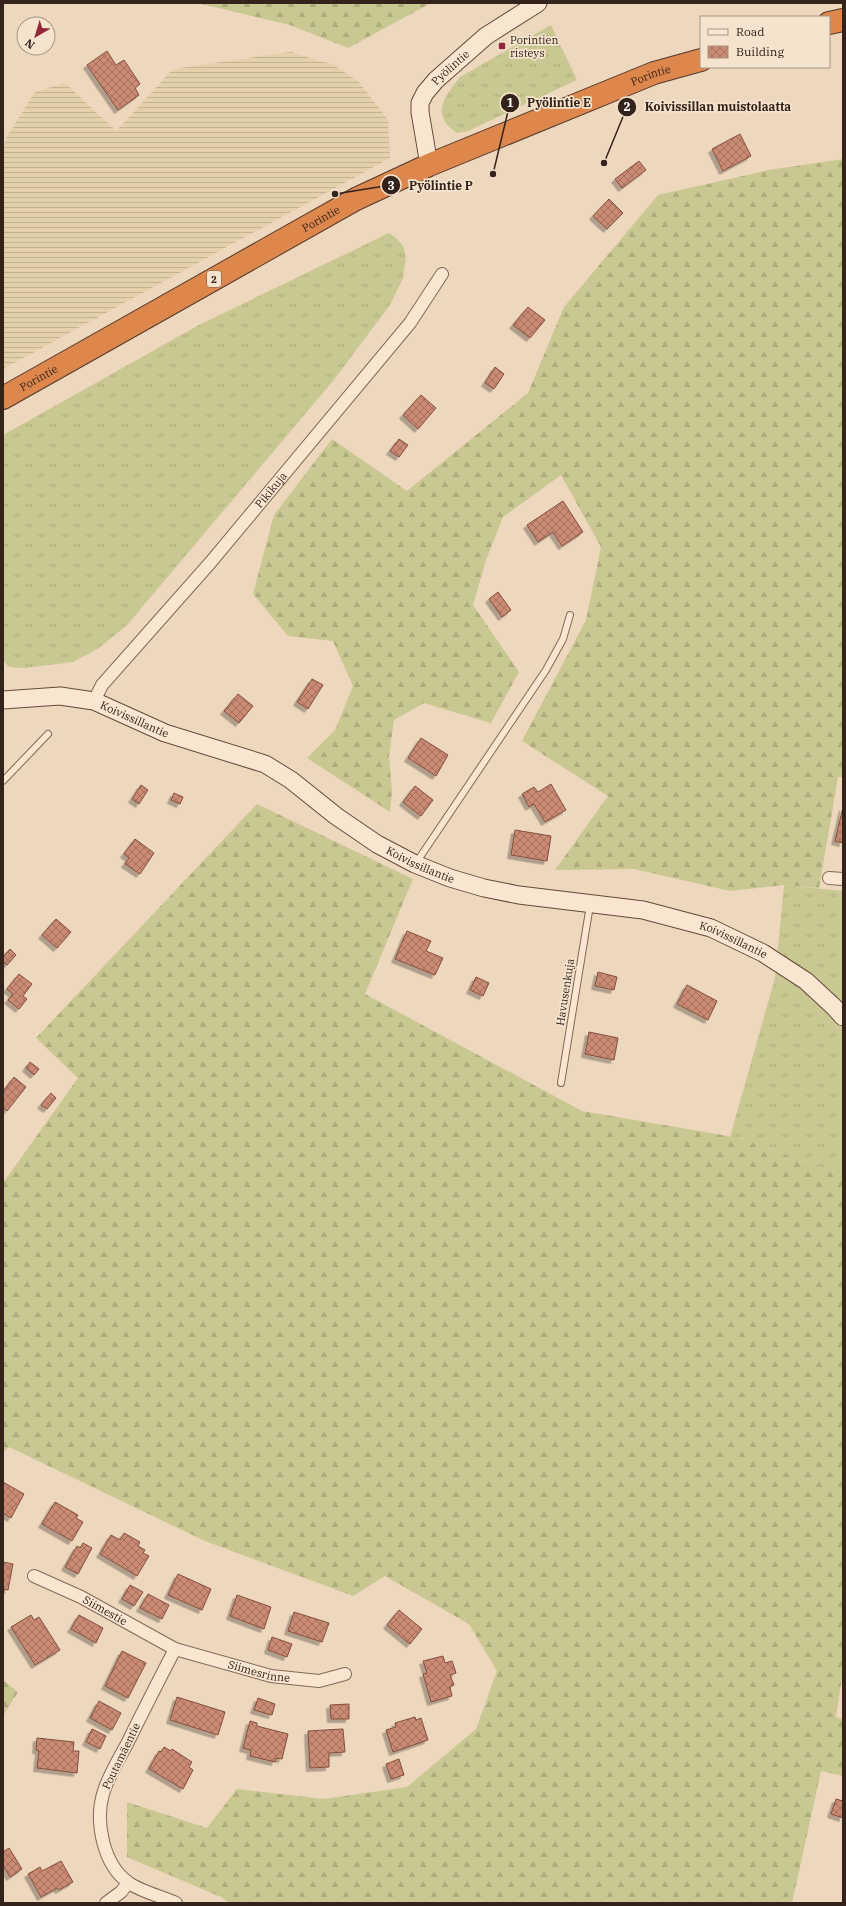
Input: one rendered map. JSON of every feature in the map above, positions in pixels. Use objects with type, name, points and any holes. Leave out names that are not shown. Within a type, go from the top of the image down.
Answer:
[{"type":"highway","points":[[830,23],[843,20]]},
{"type":"highway","name":"Porintie","points":[[3,398],[356,199],[429,165],[654,73],[700,60]]},
{"type":"street","name":"Pyölintie","points":[[429,165],[420,112],[420,103],[425,93],[436,80],[486,36],[538,3]]},
{"type":"street","name":"Pikikuja","points":[[94,701],[102,685],[210,563],[410,323],[442,274]]},
{"type":"street","name":"Koivissillantie","points":[[3,700],[60,696],[94,701],[164,734],[265,764],[291,780],[336,816],[377,844],[415,864],[450,878],[484,888],[519,895],[643,910],[711,928],[763,953],[806,982],[834,1006],[843,1017]]},
{"type":"street","points":[[829,878],[843,879]]},
{"type":"street","name":"Siimestie","points":[[34,1576],[81,1597],[175,1649]]},
{"type":"street","name":"Siimesrinne","points":[[175,1649],[271,1676],[319,1681],[345,1674]]},
{"type":"street","name":"Poutamäentie","points":[[175,1649],[103,1794],[100,1813],[100,1834],[106,1852],[115,1868],[128,1883],[176,1903]]},
{"type":"street","points":[[106,1903],[122,1892],[128,1883]]},
{"type":"lane","points":[[415,864],[546,670],[563,639],[570,615]]},
{"type":"lane","points":[[3,781],[48,734]]},
{"type":"lane","name":"Havusenkuja","points":[[561,1083],[590,904]]},
{"type":"shaded area","points":[[291,52],[334,65],[359,82],[388,120],[390,158],[3,369],[3,149],[6,138],[35,92],[65,83],[116,131],[173,69]]},
{"type":"green space","points":[[197,3],[431,3],[348,48],[290,25]]},
{"type":"green space","points":[[551,25],[577,80],[468,131],[457,133],[449,126],[444,119],[442,106],[449,92],[460,77]]},
{"type":"green space","points":[[843,159],[843,777],[838,777],[819,888],[784,885],[730,891],[634,869],[555,870],[608,796],[522,741],[586,620],[601,547],[561,475],[503,517],[486,560],[473,605],[519,672],[491,723],[424,703],[394,720],[389,756],[392,791],[390,812],[307,758],[335,730],[353,686],[333,641],[288,636],[253,594],[274,515],[332,439],[407,491],[528,393],[564,307],[658,195],[769,170]]},
{"type":"green space","points":[[389,233],[403,246],[406,257],[403,278],[390,305],[333,381],[127,625],[99,648],[73,662],[24,668],[10,667],[3,661],[3,435],[199,325]]},
{"type":"green space","points":[[257,804],[413,879],[365,994],[582,1111],[740,1138],[843,1176],[843,1671],[836,1717],[843,1719],[843,1776],[821,1771],[792,1903],[229,1903],[221,1897],[127,1857],[127,1802],[207,1828],[237,1789],[324,1799],[407,1787],[476,1729],[497,1671],[469,1624],[385,1576],[353,1596],[205,1541],[9,1447],[3,1452],[3,1183],[78,1078],[36,1038]]},
{"type":"green space","points":[[784,885],[843,891],[843,1176],[740,1138],[730,1137],[775,978]]},
{"type":"green space","points":[[3,1680],[18,1692],[3,1716]]},
{"type":"building","points":[[107,51],[116,65],[124,60],[140,84],[135,88],[139,95],[118,110],[87,65]]},
{"type":"building","points":[[740,134],[751,156],[723,171],[712,149]]},
{"type":"building","points":[[639,161],[646,170],[622,188],[615,179]]},
{"type":"building","points":[[609,199],[623,213],[607,229],[593,216]]},
{"type":"building","points":[[528,307],[545,320],[530,338],[513,325]]},
{"type":"building","points":[[495,367],[504,374],[494,389],[485,383]]},
{"type":"building","points":[[421,395],[436,408],[418,429],[403,415]]},
{"type":"building","points":[[399,439],[408,445],[399,457],[390,451]]},
{"type":"building","points":[[563,501],[583,532],[562,546],[553,532],[538,542],[527,525]]},
{"type":"building","points":[[498,592],[511,610],[502,617],[489,599]]},
{"type":"building","points":[[312,679],[323,685],[308,709],[297,702]]},
{"type":"building","points":[[238,694],[253,706],[239,723],[224,711]]},
{"type":"building","points":[[421,738],[448,755],[436,776],[408,758]]},
{"type":"building","points":[[551,784],[566,810],[545,822],[534,804],[529,807],[522,794],[534,787],[538,792]]},
{"type":"building","points":[[141,785],[148,790],[139,804],[132,799]]},
{"type":"building","points":[[415,786],[433,800],[421,816],[403,802]]},
{"type":"building","points":[[174,793],[183,797],[180,804],[171,800]]},
{"type":"building","points":[[843,807],[843,843],[835,841]]},
{"type":"building","points":[[515,830],[551,836],[547,861],[511,855]]},
{"type":"building","points":[[135,839],[154,853],[140,874],[125,864],[129,858],[124,854]]},
{"type":"building","points":[[56,919],[71,932],[57,948],[42,935]]},
{"type":"building","points":[[407,931],[431,941],[426,951],[443,958],[435,975],[395,959]]},
{"type":"building","points":[[10,949],[16,955],[7,965],[3,961],[3,957]]},
{"type":"building","points":[[598,972],[617,977],[614,990],[595,986]]},
{"type":"building","points":[[19,974],[32,984],[23,996],[27,999],[19,1009],[8,1000],[13,994],[7,989]]},
{"type":"building","points":[[476,977],[489,983],[483,996],[470,990]]},
{"type":"building","points":[[687,985],[717,1001],[708,1020],[677,1004]]},
{"type":"building","points":[[589,1032],[618,1038],[614,1060],[585,1054]]},
{"type":"building","points":[[30,1062],[39,1069],[34,1075],[26,1068]]},
{"type":"building","points":[[14,1077],[26,1087],[7,1111],[3,1107],[3,1092]]},
{"type":"building","points":[[51,1093],[56,1098],[47,1109],[41,1105]]},
{"type":"building","points":[[3,1482],[24,1494],[11,1518],[3,1513]]},
{"type":"building","points":[[55,1502],[78,1515],[76,1518],[83,1522],[72,1541],[42,1524]]},
{"type":"building","points":[[124,1533],[140,1542],[138,1546],[145,1550],[143,1553],[149,1556],[137,1576],[100,1554],[111,1535],[120,1540]]},
{"type":"building","points":[[83,1543],[92,1548],[78,1574],[65,1567],[77,1546],[80,1548]]},
{"type":"building","points":[[3,1562],[13,1564],[8,1590],[3,1589]]},
{"type":"building","points":[[178,1574],[211,1589],[202,1610],[168,1595]]},
{"type":"building","points":[[130,1585],[143,1592],[134,1606],[122,1599]]},
{"type":"building","points":[[148,1594],[169,1605],[162,1619],[140,1608]]},
{"type":"building","points":[[237,1595],[271,1607],[264,1629],[230,1616]]},
{"type":"building","points":[[399,1610],[422,1629],[410,1644],[387,1625]]},
{"type":"building","points":[[294,1612],[329,1623],[322,1642],[288,1631]]},
{"type":"building","points":[[31,1615],[34,1620],[39,1617],[60,1650],[35,1665],[11,1627]]},
{"type":"building","points":[[79,1615],[103,1628],[96,1643],[71,1629]]},
{"type":"building","points":[[272,1637],[292,1644],[287,1657],[268,1650]]},
{"type":"building","points":[[122,1651],[146,1663],[128,1698],[105,1686]]},
{"type":"building","points":[[443,1656],[445,1663],[452,1661],[456,1673],[450,1675],[454,1685],[450,1687],[452,1696],[431,1702],[423,1674],[427,1673],[423,1661]]},
{"type":"building","points":[[177,1697],[225,1712],[218,1735],[170,1720]]},
{"type":"building","points":[[258,1698],[275,1704],[272,1715],[254,1710]]},
{"type":"building","points":[[99,1701],[121,1713],[112,1730],[90,1718]]},
{"type":"building","points":[[349,1704],[349,1719],[331,1719],[330,1705]]},
{"type":"building","points":[[415,1717],[416,1720],[421,1718],[428,1740],[393,1752],[386,1730],[396,1727],[395,1723]]},
{"type":"building","points":[[250,1721],[257,1723],[257,1726],[288,1734],[282,1759],[276,1758],[275,1762],[250,1756],[251,1750],[243,1748]]},
{"type":"building","points":[[92,1729],[106,1736],[100,1749],[86,1742]]},
{"type":"building","points":[[343,1729],[345,1752],[329,1753],[329,1767],[310,1768],[308,1731]]},
{"type":"building","points":[[37,1738],[74,1742],[73,1751],[79,1751],[77,1773],[37,1768],[39,1751],[36,1750]]},
{"type":"building","points":[[164,1747],[171,1751],[172,1749],[192,1762],[189,1767],[193,1770],[183,1789],[149,1769],[159,1751],[161,1752]]},
{"type":"building","points":[[399,1759],[404,1775],[391,1779],[386,1764]]},
{"type":"building","points":[[836,1799],[843,1801],[843,1818],[831,1814]]},
{"type":"building","points":[[9,1848],[22,1869],[10,1877],[3,1865],[3,1852]]},
{"type":"building","points":[[61,1861],[73,1882],[59,1890],[57,1888],[41,1897],[28,1874],[40,1867],[42,1871]]},
{"type":"place","name":"Porintien risteys","points":[[502,46]]},
{"type":"place","name":"Koivissillan muistolaatta","points":[[604,163]]},
{"type":"place","name":"Pyölintie E","points":[[493,174]]},
{"type":"place","name":"Pyölintie P","points":[[335,194]]}]
